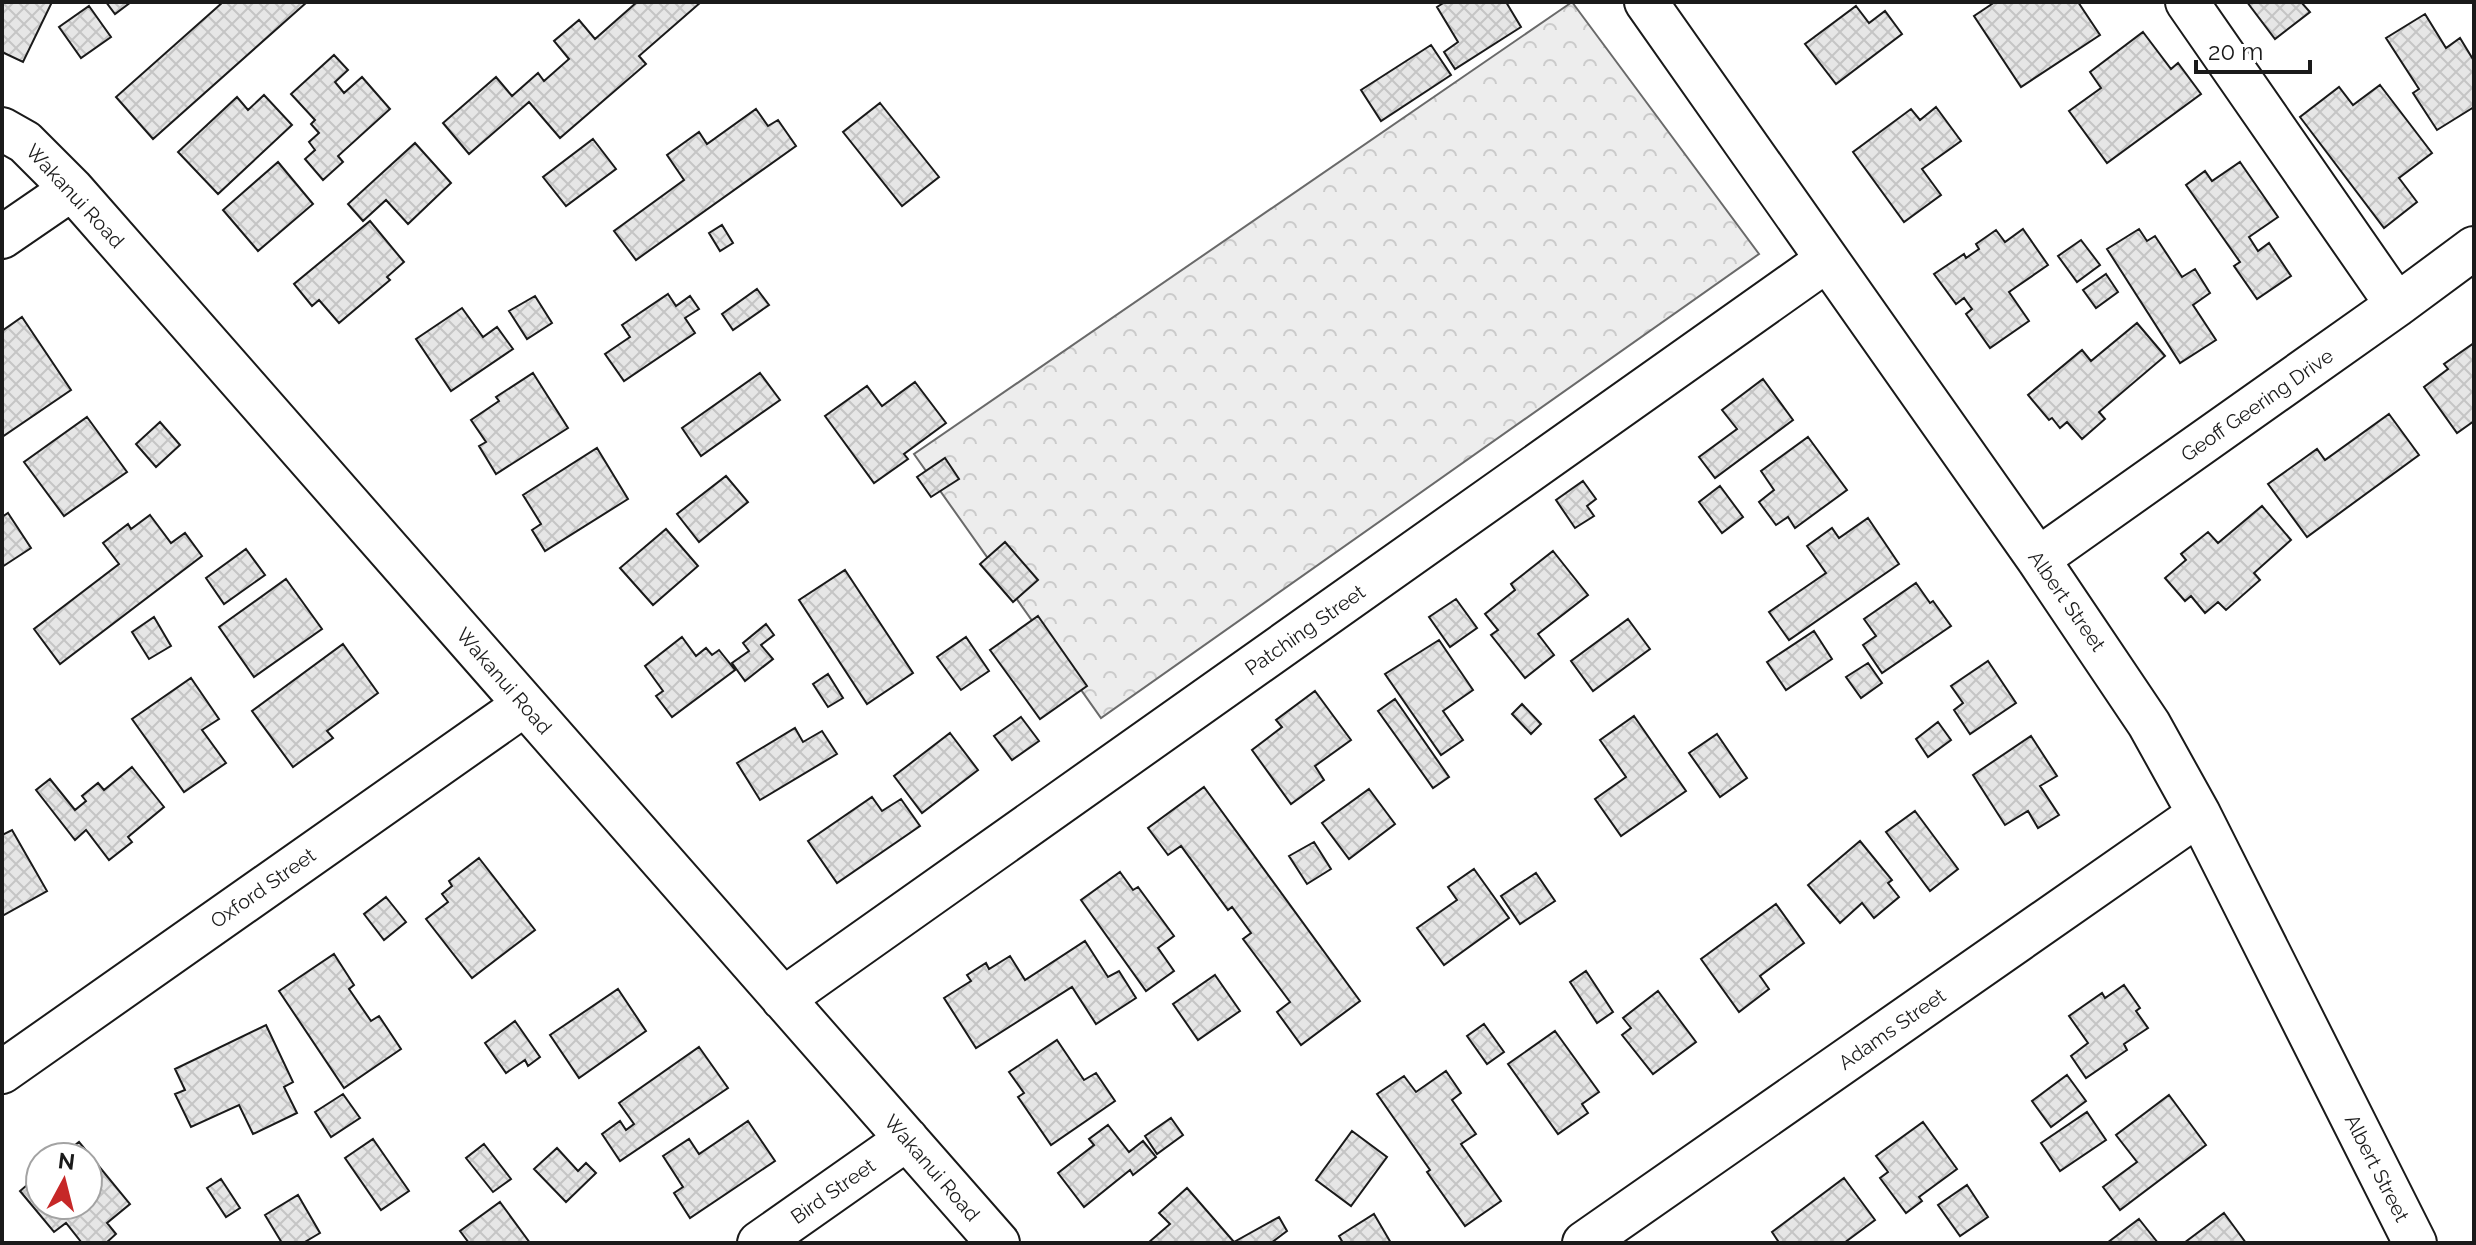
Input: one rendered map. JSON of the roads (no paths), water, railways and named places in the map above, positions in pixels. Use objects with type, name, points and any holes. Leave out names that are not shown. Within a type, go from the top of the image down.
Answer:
[{"type":"street","name":"Albert Street","points":[[1646,2],[2123,681],[2199,814],[2415,1243]]},
{"type":"street","points":[[2187,2],[2397,305]]},
{"type":"street","name":"Wakanui Road","points":[[2,129],[25,142],[72,189],[998,1243]]},
{"type":"street","points":[[2,237],[72,189]]},
{"type":"street","name":"Geoff Geering Drive","points":[[2038,559],[2474,248]]},
{"type":"street","name":"Patching Street","points":[[783,999],[1827,260]]},
{"type":"street","name":"Oxford Street","points":[[2,1072],[524,705]]},
{"type":"street","name":"Adams Street","points":[[1584,1243],[2199,814]]},
{"type":"street","name":"Bird Street","points":[[759,1243],[907,1139]]}]
